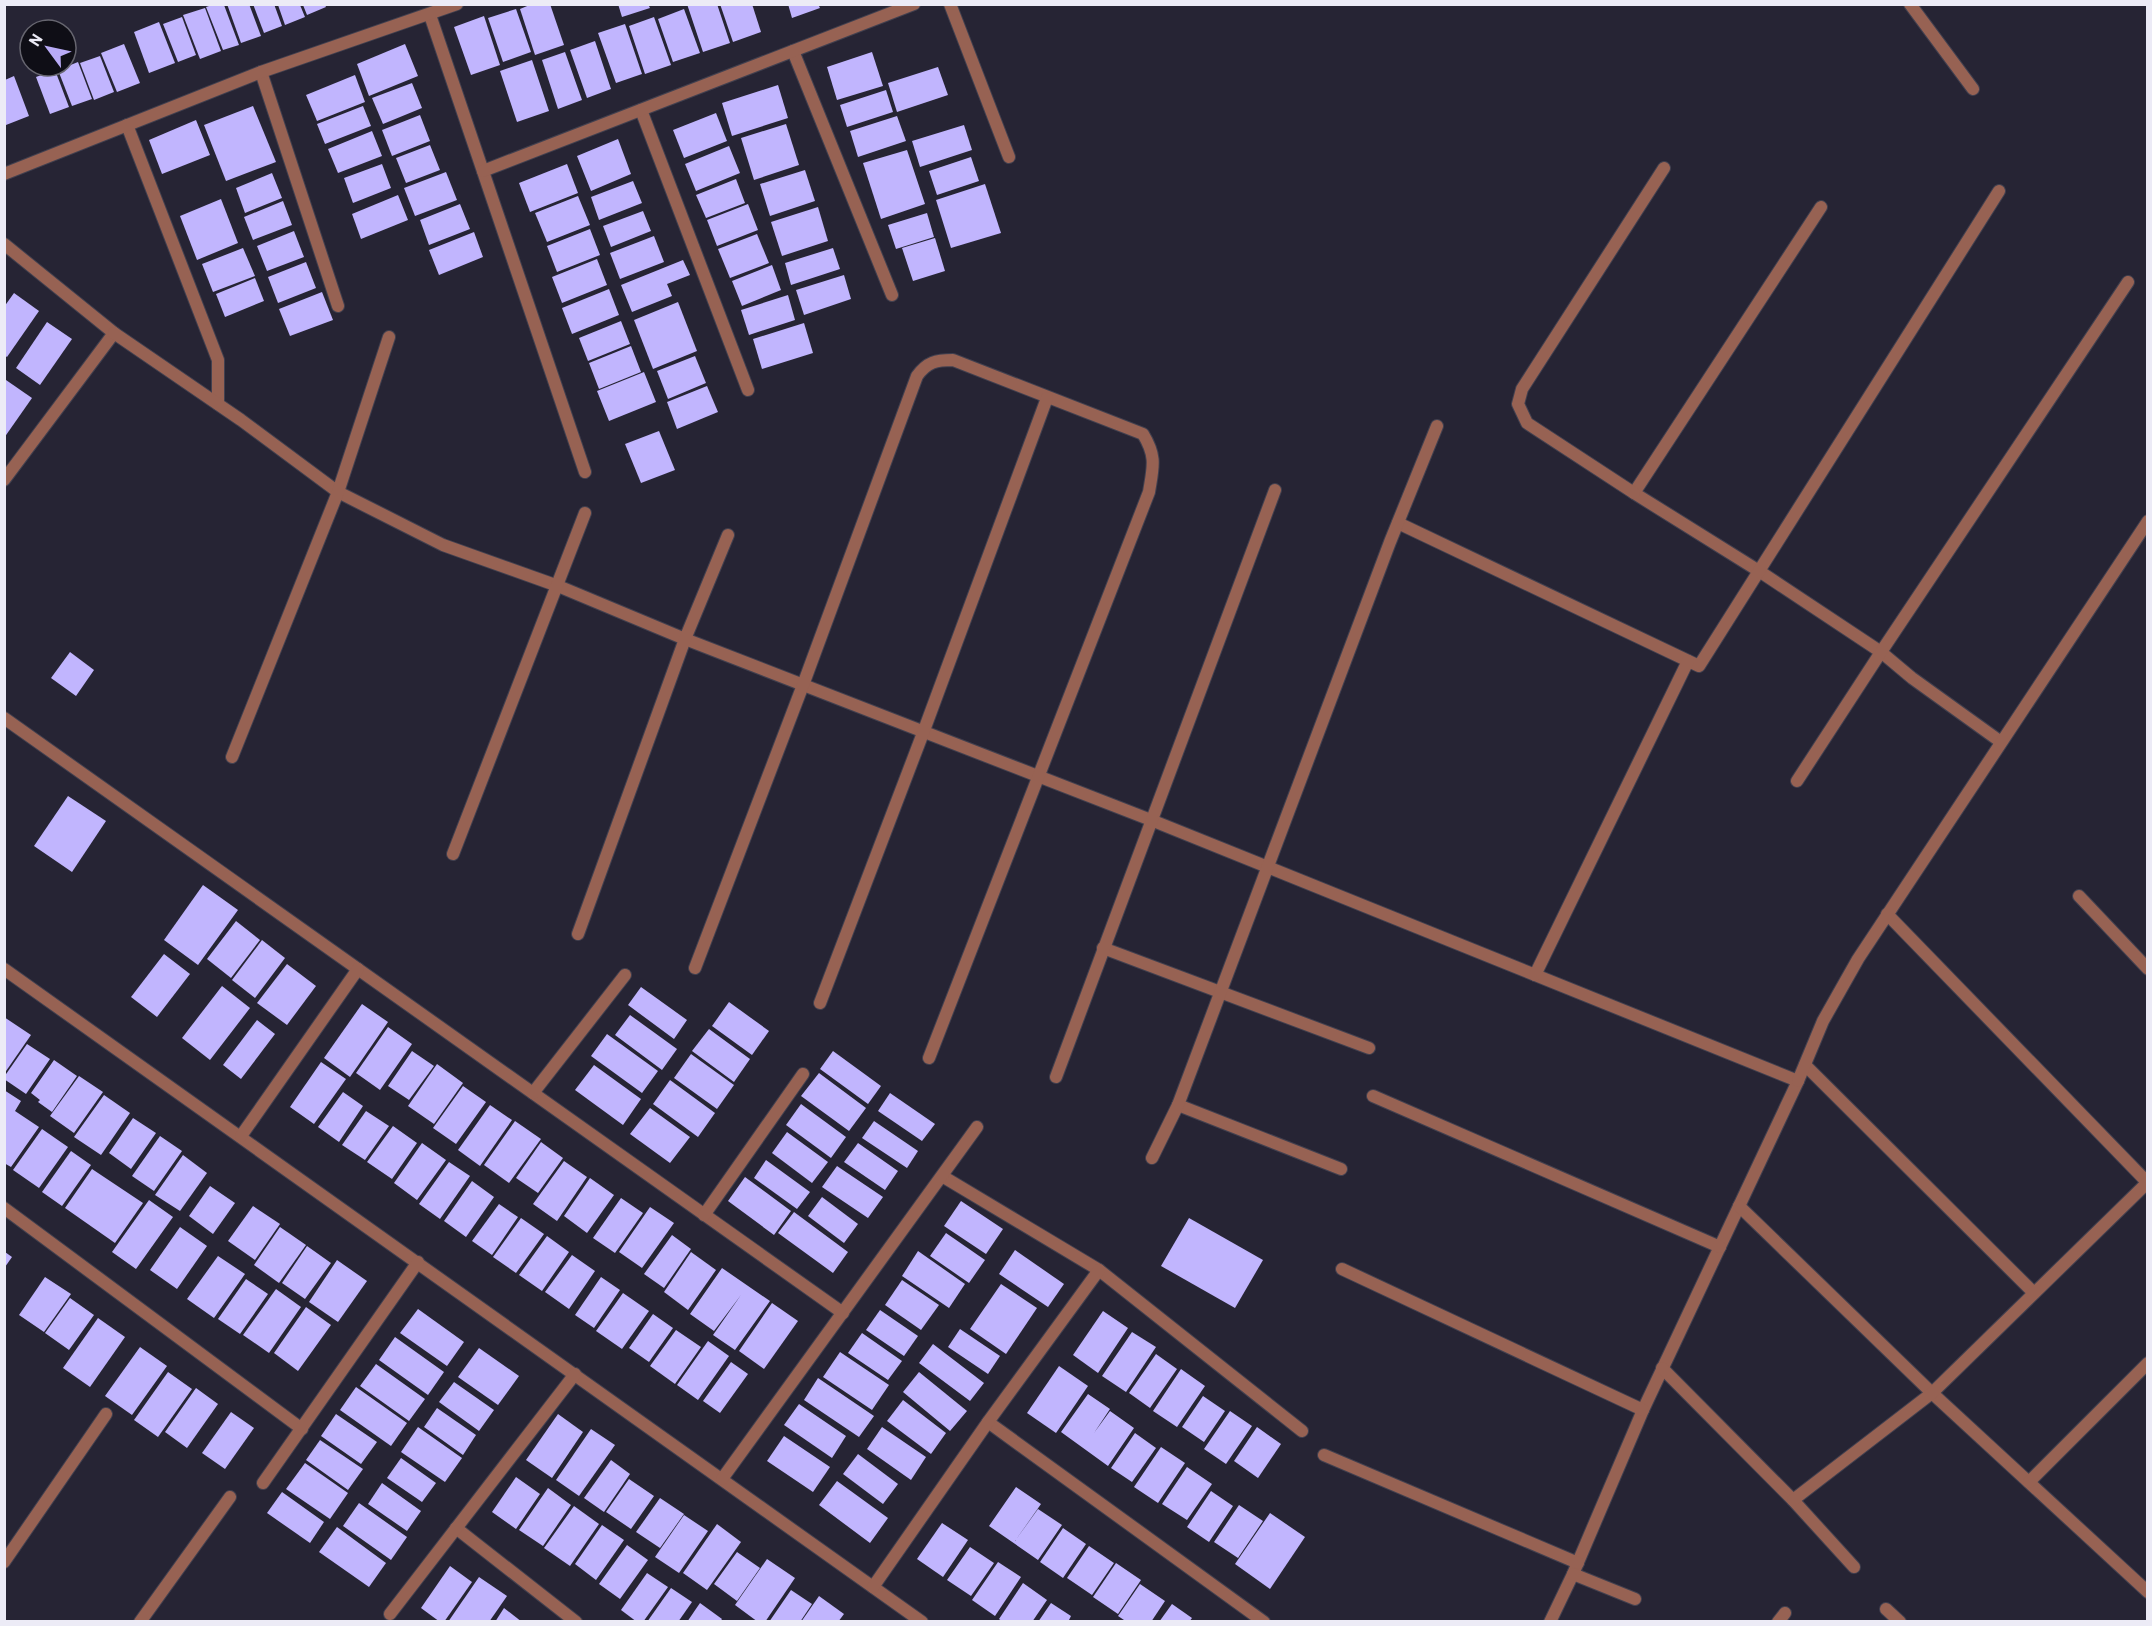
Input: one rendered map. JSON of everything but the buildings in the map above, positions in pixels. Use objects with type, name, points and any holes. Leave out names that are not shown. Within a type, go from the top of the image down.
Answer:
[{"type":"street","points":[[4,174],[261,72],[457,4]]},
{"type":"street","points":[[483,171],[914,4]]},
{"type":"street","points":[[950,4],[1009,157]]},
{"type":"street","points":[[1910,4],[1973,89]]},
{"type":"street","points":[[429,15],[585,472]]},
{"type":"street","points":[[793,51],[892,295]]},
{"type":"street","points":[[261,72],[338,306]]},
{"type":"street","points":[[641,110],[748,390]]},
{"type":"street","points":[[128,125],[218,360],[218,404]]},
{"type":"street","points":[[1664,168],[1522,389],[1518,404],[1527,423],[1881,652],[1912,678],[2001,742]]},
{"type":"street","points":[[1398,523],[1699,666],[1999,191]]},
{"type":"street","points":[[1634,493],[1821,207]]},
{"type":"street","points":[[4,244],[114,333],[218,404],[338,492],[443,545],[558,586],[803,686],[1151,820],[1798,1081]]},
{"type":"street","points":[[1797,781],[2128,282]]},
{"type":"street","points":[[4,480],[114,333]]},
{"type":"street","points":[[232,757],[338,492],[389,337]]},
{"type":"street","points":[[695,968],[803,686],[916,376],[929,363],[938,360],[953,360],[1143,434],[1154,459],[1149,492],[929,1058]]},
{"type":"street","points":[[820,1003],[924,733],[1047,398]]},
{"type":"street","points":[[1152,1158],[1178,1105],[1398,523],[1437,426]]},
{"type":"street","points":[[1056,1077],[1275,490]]},
{"type":"street","points":[[453,854],[585,513]]},
{"type":"street","points":[[1550,1622],[1576,1569],[1662,1368],[1798,1081],[1823,1021],[1887,914],[2148,521]]},
{"type":"street","points":[[578,934],[685,639],[728,535]]},
{"type":"street","points":[[1535,975],[1688,661]]},
{"type":"street","points":[[4,718],[843,1313]]},
{"type":"street","points":[[2079,896],[2148,969]]},
{"type":"street","points":[[1793,1500],[1932,1393],[2147,1182],[1887,914]]},
{"type":"street","points":[[1103,948],[1369,1048]]},
{"type":"street","points":[[4,969],[921,1622]]},
{"type":"street","points":[[241,1137],[358,969]]},
{"type":"street","points":[[532,1093],[625,975]]},
{"type":"street","points":[[1805,1065],[2034,1293]]},
{"type":"street","points":[[704,1215],[803,1074]]},
{"type":"street","points":[[1373,1096],[1720,1247]]},
{"type":"street","points":[[1178,1105],[1341,1169]]},
{"type":"street","points":[[722,1479],[977,1127]]},
{"type":"street","points":[[942,1176],[1099,1270],[1302,1431]]},
{"type":"street","points":[[1739,1206],[1932,1393],[2148,1592]]},
{"type":"street","points":[[4,1208],[302,1429]]},
{"type":"street","points":[[263,1483],[418,1262]]},
{"type":"street","points":[[1342,1269],[1643,1410]]},
{"type":"street","points":[[873,1587],[988,1422],[1099,1270]]},
{"type":"street","points":[[2029,1482],[2148,1363]]},
{"type":"street","points":[[1662,1368],[1793,1500],[1854,1567]]},
{"type":"street","points":[[390,1614],[575,1374]]},
{"type":"street","points":[[4,1562],[106,1414]]},
{"type":"street","points":[[988,1422],[1264,1622]]},
{"type":"street","points":[[1324,1455],[1576,1569],[1635,1599]]},
{"type":"street","points":[[140,1622],[230,1497]]},
{"type":"street","points":[[456,1528],[576,1622]]},
{"type":"street","points":[[1886,1609],[1900,1622]]}]
